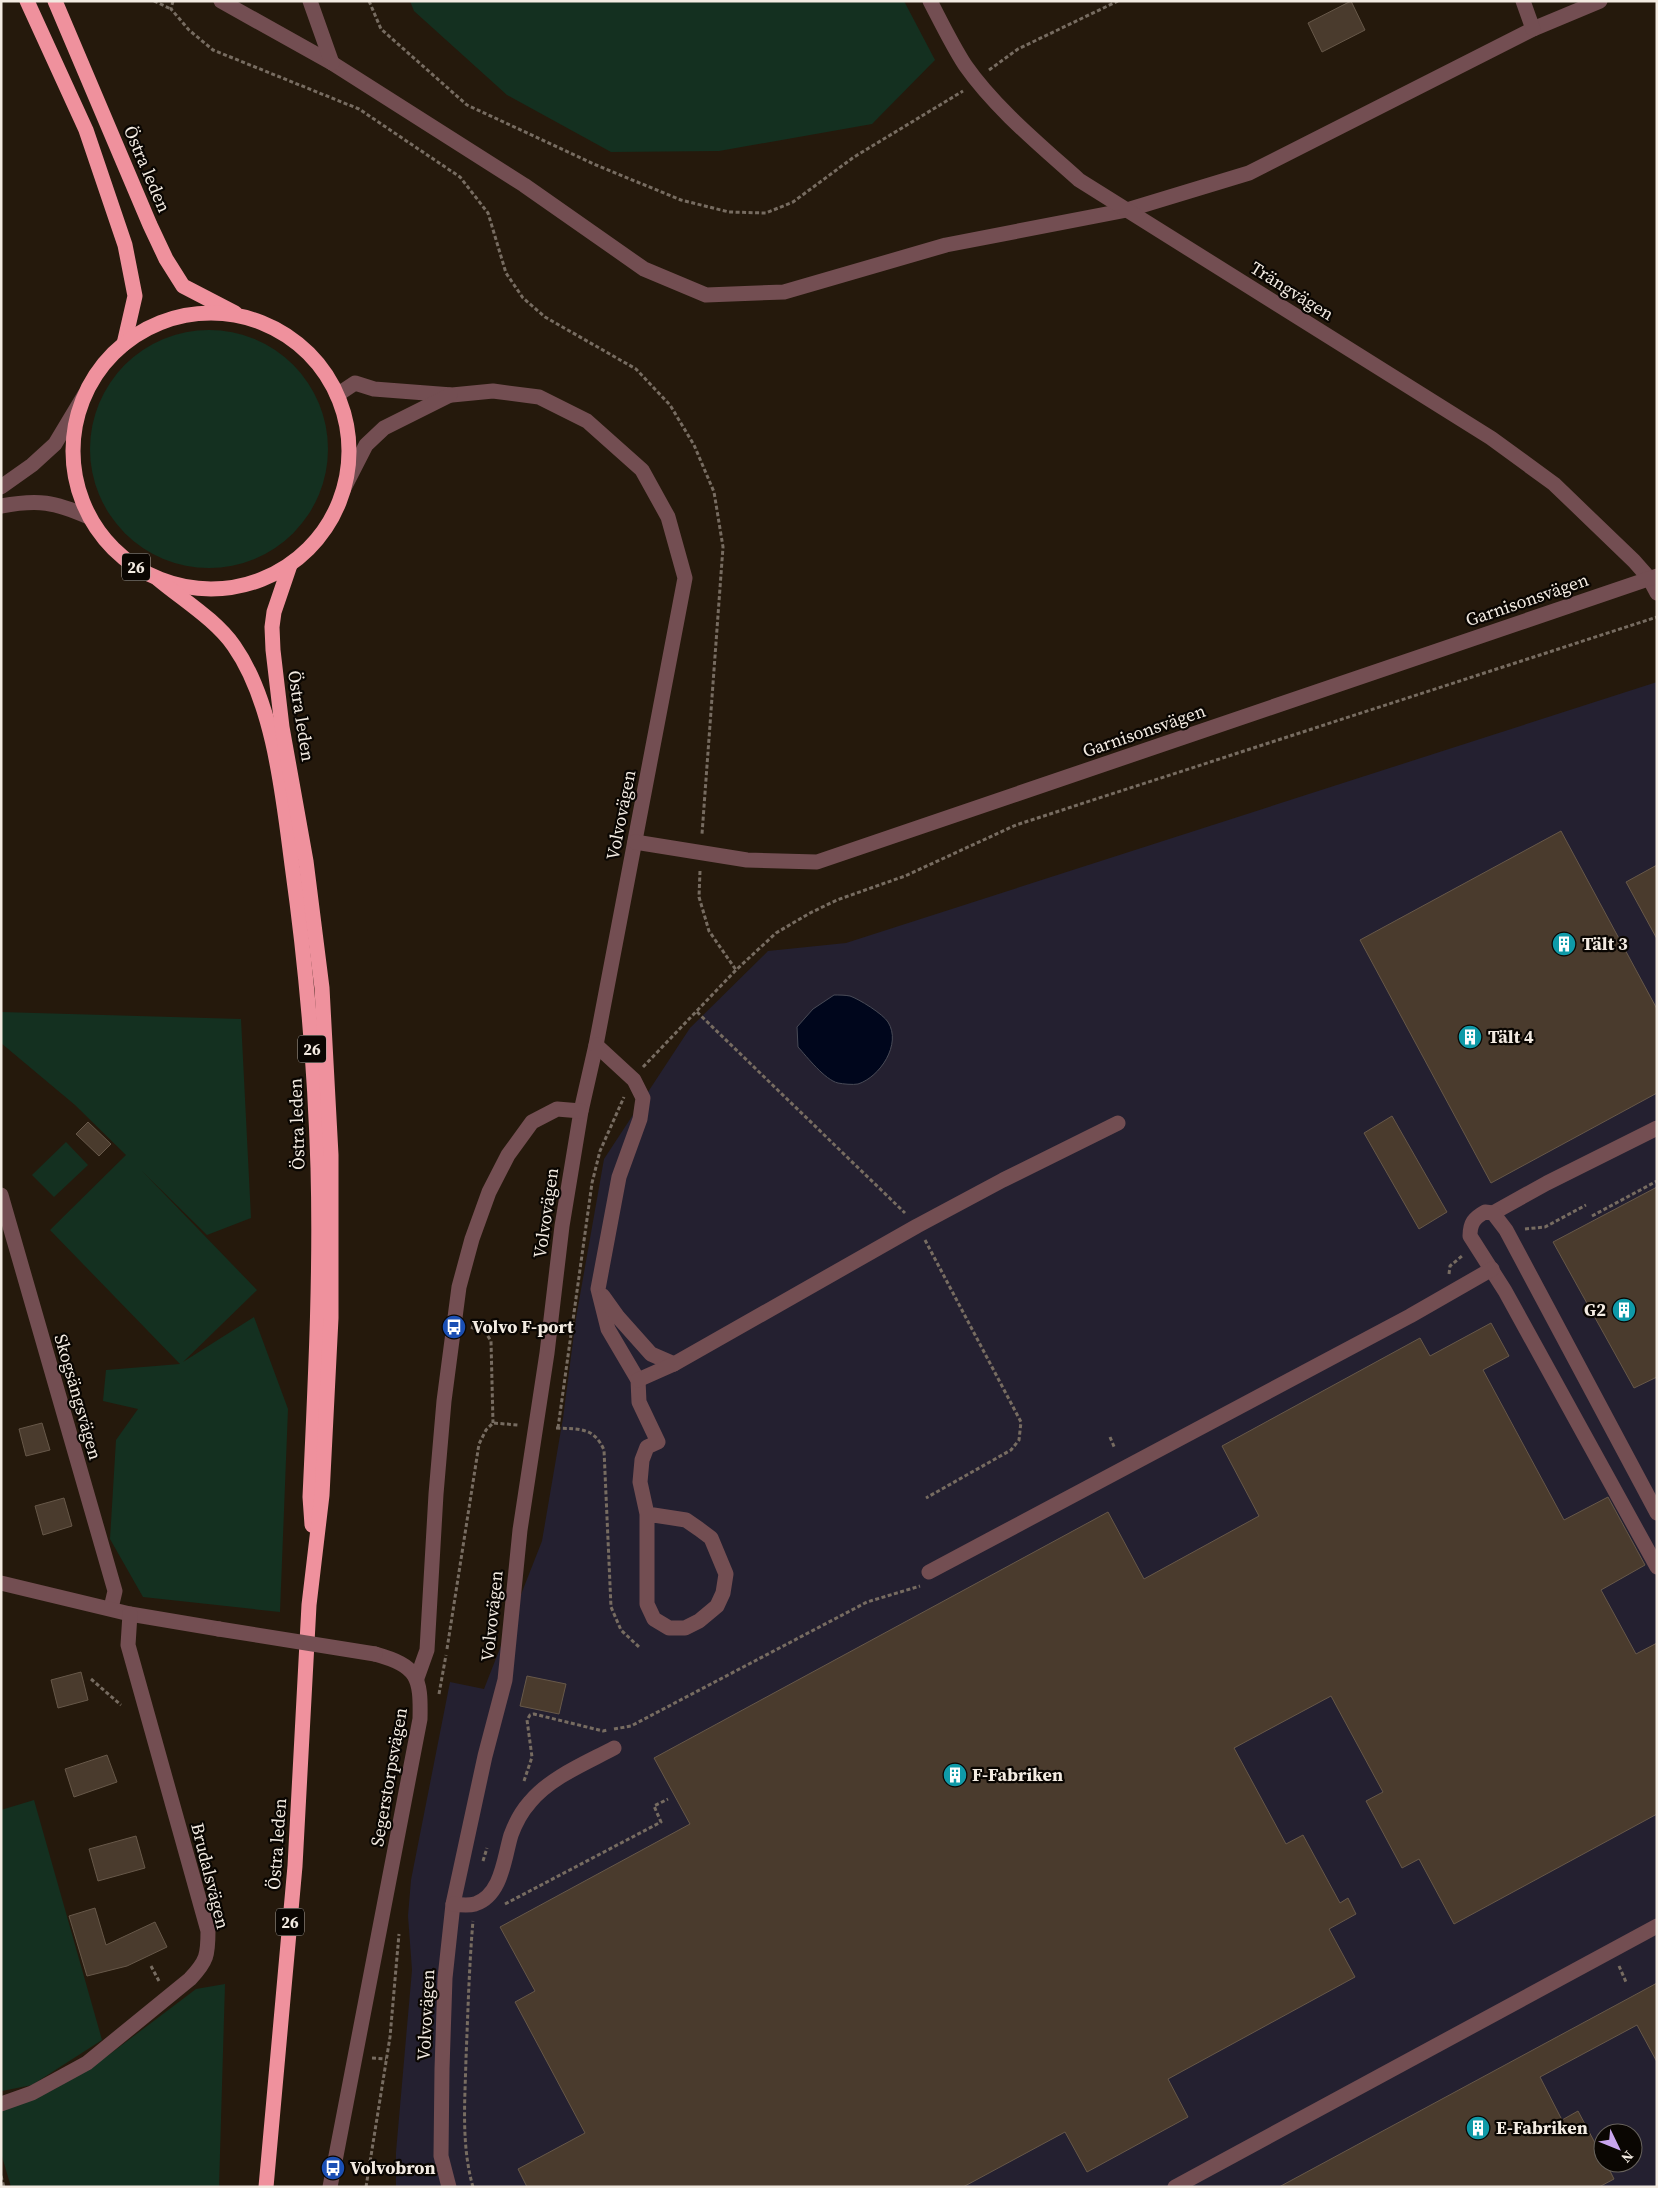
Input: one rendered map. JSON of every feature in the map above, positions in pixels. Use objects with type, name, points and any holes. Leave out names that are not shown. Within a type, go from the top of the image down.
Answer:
[{"type":"highway","points":[[28,1],[86,130],[125,245],[135,296],[124,344]]},
{"type":"highway","name":"Östra leden","points":[[55,1],[166,259],[183,286],[243,317]]},
{"type":"highway","name":"26","points":[[212,313],[243,317],[273,328],[300,345],[321,368],[338,395],[347,425],[349,457],[344,488],[328,524],[314,544],[290,565],[260,581],[226,589],[192,588],[158,579],[131,564],[107,543],[89,517],[78,487],[73,456],[75,424],[85,394],[102,367],[124,344],[150,327],[180,317],[212,313]]},
{"type":"highway","name":"Östra leden","points":[[266,2187],[295,1866],[309,1605],[322,1496],[329,1376],[331,1155],[322,988],[304,852],[282,727],[273,650],[272,627],[274,612],[290,565]]},
{"type":"highway","name":"Östra leden","points":[[158,579],[217,627],[234,646],[260,700],[269,731],[284,804],[300,924],[313,1056],[318,1169],[318,1268],[310,1497],[314,1562]]},
{"type":"street","points":[[220,1],[332,63],[524,185],[644,269],[706,295],[784,292],[946,245],[1127,210],[1249,173],[1533,29],[1600,1]]},
{"type":"street","points":[[310,1],[332,63]]},
{"type":"street","name":"Trängvägen","points":[[930,1],[964,64],[977,80],[1033,139],[1079,180],[1491,438],[1554,484],[1653,577],[1657,593]]},
{"type":"street","points":[[1521,2],[1533,29]]},
{"type":"street","points":[[338,395],[355,384],[374,389],[452,395]]},
{"type":"street","name":"Volvovägen","points":[[449,2187],[441,2156],[445,1978],[452,1904],[483,1765],[505,1680],[520,1530],[547,1353],[562,1226],[581,1111],[596,1045],[685,578],[668,517],[642,470],[587,421],[539,397],[493,391],[452,395]]},
{"type":"street","points":[[1,487],[32,465],[55,444],[85,394]]},
{"type":"street","points":[[344,488],[366,445],[384,428],[452,395]]},
{"type":"street","points":[[1,506],[20,502],[45,502],[89,517]]},
{"type":"street","name":"Garnisonsvägen","points":[[635,842],[747,860],[816,862],[1653,577]]},
{"type":"street","points":[[596,1045],[634,1080],[642,1098],[640,1119],[619,1178],[598,1289],[608,1328],[638,1380],[639,1402],[658,1442],[647,1448],[642,1460],[640,1482],[647,1514],[647,1604],[654,1620],[668,1628],[686,1628],[699,1621],[717,1606],[723,1593],[726,1574],[710,1538],[699,1529],[686,1520],[647,1514]]},
{"type":"street","points":[[1,1583],[130,1614],[375,1654],[397,1660],[417,1678],[427,1650],[436,1494],[444,1401],[459,1287],[472,1239],[489,1192],[508,1155],[532,1122],[557,1109],[581,1111]]},
{"type":"street","points":[[638,1380],[674,1364],[917,1226],[1003,1180],[1118,1123]]},
{"type":"street","points":[[1657,1128],[1493,1213],[1484,1212],[1476,1217],[1470,1226],[1470,1236],[1492,1269],[1657,1567]]},
{"type":"street","name":"Skogsängsvägen","points":[[1,1196],[115,1591],[111,1608]]},
{"type":"street","points":[[1493,1213],[1506,1230],[1657,1513]]},
{"type":"street","points":[[927,1578],[1410,1316],[1492,1269]]},
{"type":"street","points":[[598,1289],[618,1317],[651,1354],[674,1364]]},
{"type":"street","name":"Brudalsvägen","points":[[1,2104],[32,2093],[87,2063],[190,1979],[202,1966],[208,1955],[208,1931],[128,1645],[130,1614]]},
{"type":"street","name":"Segerstorpsvägen","points":[[330,2187],[420,1719],[420,1698],[417,1678]]},
{"type":"street","points":[[452,1904],[478,1910],[483,1900],[494,1889],[503,1870],[512,1833],[530,1801],[565,1775],[614,1748]]},
{"type":"street","points":[[1175,2187],[1657,1926]]},
{"type":"path","points":[[154,1],[171,9]]},
{"type":"path","points":[[369,1],[381,29],[468,105],[596,166],[682,200],[729,212],[766,213],[793,202],[854,157],[954,98],[992,67],[1018,49],[1118,1]]},
{"type":"path","points":[[640,1070],[736,970],[776,933],[837,900],[905,876],[1016,825],[1657,617]]},
{"type":"path","points":[[1592,1216],[1657,1181]]},
{"type":"path","points":[[437,1702],[455,1603],[475,1460],[479,1444],[486,1430],[493,1422],[491,1341],[486,1333],[465,1326]]},
{"type":"path","points":[[493,1422],[520,1425]]},
{"type":"path","points":[[558,1428],[589,1432],[599,1439],[604,1450],[611,1607],[621,1630],[639,1647]]},
{"type":"path","points":[[1110,1437],[1115,1449]]},
{"type":"path","points":[[520,1787],[530,1768],[532,1757],[527,1720],[530,1715],[534,1714],[603,1731],[631,1726],[867,1602],[927,1578]]},
{"type":"path","points":[[91,1680],[121,1705]]},
{"type":"path","points":[[498,1908],[662,1822],[654,1806],[668,1799]]},
{"type":"path","points":[[480,1869],[488,1846]]},
{"type":"path","points":[[474,1921],[478,1910]]},
{"type":"path","points":[[473,2187],[466,2151],[465,2120],[470,1962],[474,1921],[478,1910]]},
{"type":"path","points":[[366,2187],[395,1989],[399,1924]]},
{"type":"path","points":[[369,2058],[386,2059]]},
{"type":"path","points":[[1,2176],[4,2187]]},
{"type":"shaded area","points":[[1657,682],[1657,2187],[396,2187],[396,2152],[412,1970],[408,1916],[411,1880],[450,1682],[484,1689],[542,1541],[563,1418],[576,1318],[604,1159],[690,1028],[768,951],[846,943]]},
{"type":"green space","points":[[410,1],[904,1],[935,60],[872,124],[719,151],[611,152],[507,95],[414,11]]},
{"type":"green space","points":[[197,330],[221,330],[244,335],[265,344],[285,357],[301,373],[314,393],[323,414],[328,437],[326,472],[319,495],[301,525],[285,541],[265,554],[244,563],[221,568],[197,568],[174,563],[153,554],[133,541],[117,525],[104,505],[95,484],[90,461],[90,437],[95,414],[104,393],[117,373],[133,357],[153,344],[174,335]]},
{"type":"green space","points":[[1,1012],[241,1019],[251,1218],[207,1235],[142,1171],[257,1290],[183,1362],[254,1317],[288,1409],[280,1612],[143,1597],[110,1539],[116,1440],[138,1409],[103,1401],[106,1370],[180,1364],[50,1230],[126,1155],[75,1105],[1,1043]]},
{"type":"green space","points":[[66,1142],[88,1165],[54,1197],[32,1175]]},
{"type":"green space","points":[[34,1800],[102,2040],[32,2085],[2,2091],[1,1810]]},
{"type":"green space","points":[[225,1984],[219,2187],[11,2187],[1,2153],[1,2109],[53,2090],[110,2054],[196,1989]]},
{"type":"water","points":[[834,995],[850,996],[865,1003],[888,1022],[892,1031],[890,1049],[881,1067],[866,1080],[858,1084],[838,1083],[828,1078],[816,1068],[798,1047],[797,1027],[813,1009]]},
{"type":"building","points":[[1351,1],[1365,30],[1322,52],[1308,23]]},
{"type":"building","points":[[1561,831],[1657,1009],[1657,1093],[1491,1183],[1360,940]]},
{"type":"building","points":[[1657,865],[1657,939],[1626,882]]},
{"type":"building","points":[[1392,1116],[1447,1212],[1419,1229],[1364,1133]]},
{"type":"building","points":[[88,1122],[111,1144],[99,1156],[76,1134]]},
{"type":"building","name":"G2","points":[[1657,1187],[1657,1377],[1634,1388],[1553,1242]]},
{"type":"building","name":"F-Fabriken","points":[[1491,1323],[1509,1356],[1483,1370],[1564,1520],[1608,1497],[1645,1565],[1601,1590],[1636,1654],[1657,1643],[1657,1814],[1454,1924],[1419,1859],[1402,1868],[1366,1801],[1383,1792],[1331,1696],[1234,1748],[1286,1844],[1303,1835],[1340,1903],[1348,1898],[1356,1914],[1329,1929],[1355,1977],[1168,2079],[1188,2117],[1087,2172],[1065,2132],[963,2187],[527,2187],[518,2169],[585,2133],[515,2002],[535,1991],[500,1927],[690,1824],[654,1758],[1108,1512],[1144,1579],[1259,1516],[1222,1446],[1420,1338],[1430,1356]]},
{"type":"building","points":[[42,1423],[50,1450],[26,1456],[19,1429]]},
{"type":"building","points":[[64,1498],[72,1526],[43,1535],[35,1506]]},
{"type":"building","points":[[81,1672],[88,1700],[58,1708],[51,1680]]},
{"type":"building","points":[[527,1676],[566,1684],[559,1714],[520,1706]]},
{"type":"building","points":[[107,1755],[117,1782],[74,1797],[65,1769]]},
{"type":"building","points":[[136,1836],[145,1868],[98,1881],[89,1849]]},
{"type":"building","points":[[95,1908],[106,1945],[155,1922],[167,1947],[127,1966],[87,1976],[69,1916]]},
{"type":"building","name":"E-Fabriken","points":[[1657,1983],[1657,2062],[1637,2025],[1540,2077],[1562,2120],[1578,2111],[1593,2139],[1593,2173],[1611,2173],[1614,2179],[1599,2187],[1279,2187]]},
{"type":"place","name":"Tält 3","points":[[1564,944]]},
{"type":"place","name":"Tält 4","points":[[1470,1037]]},
{"type":"place","name":"G2","points":[[1624,1310]]},
{"type":"place","name":"Volvo F-port","points":[[454,1327]]},
{"type":"place","name":"F-Fabriken","points":[[955,1775]]},
{"type":"place","name":"E-Fabriken","points":[[1478,2128]]},
{"type":"place","name":"Volvobron","points":[[333,2168]]}]
